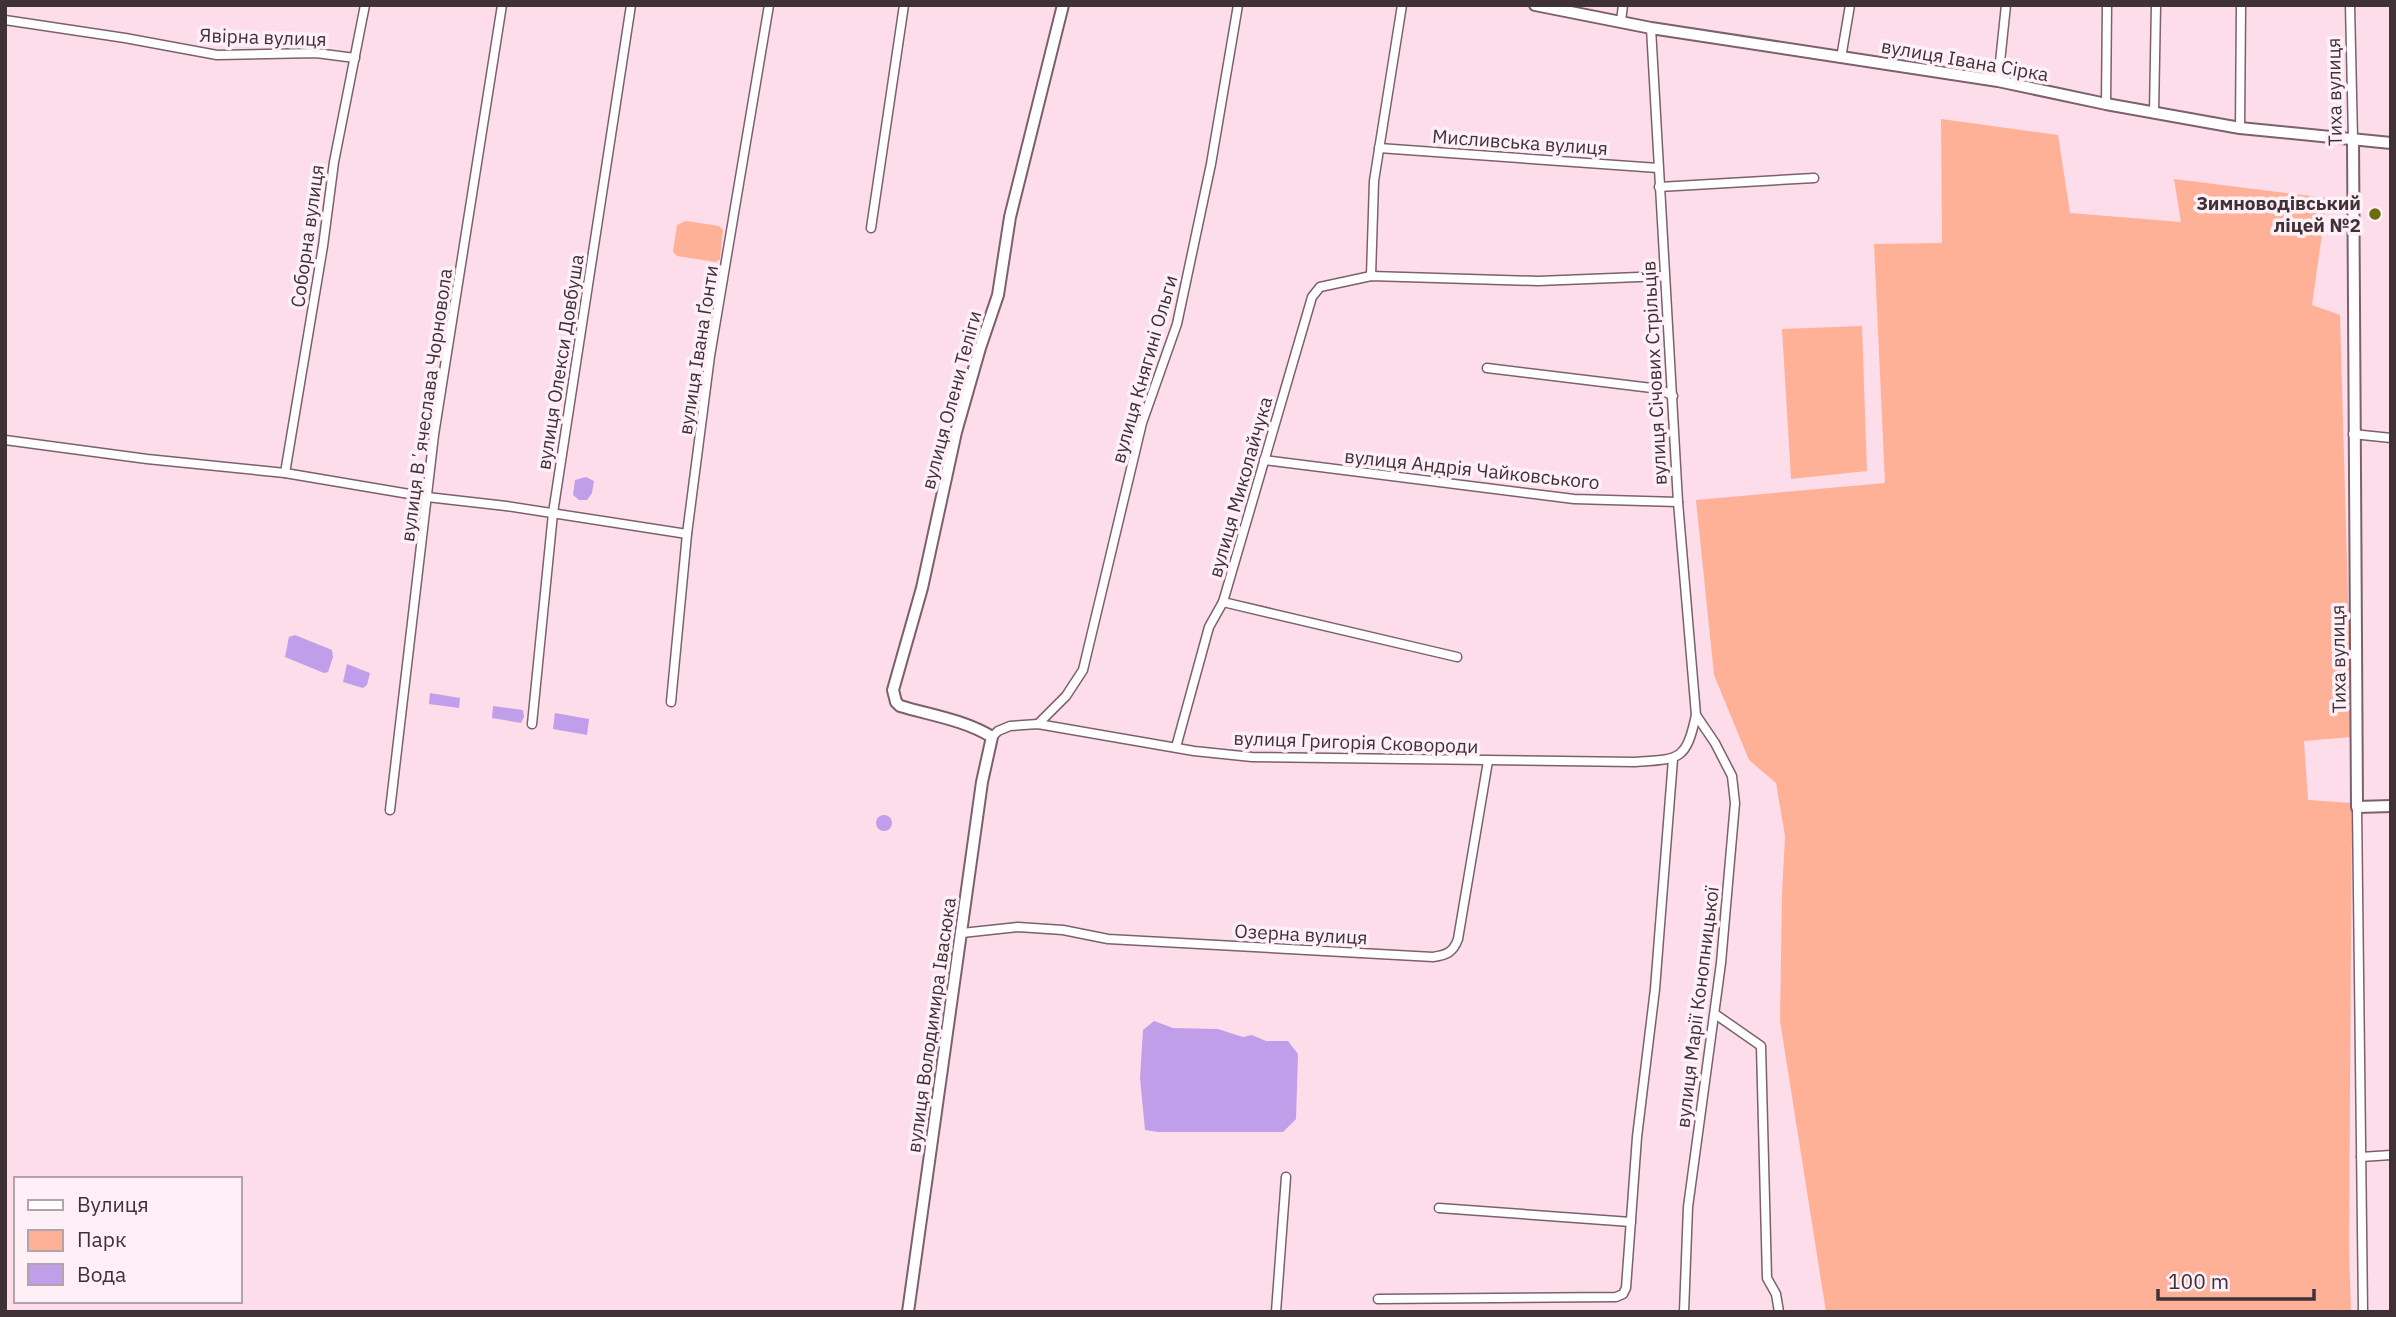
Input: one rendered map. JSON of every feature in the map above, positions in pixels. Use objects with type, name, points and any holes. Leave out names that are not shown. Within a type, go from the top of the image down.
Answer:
[{"type":"street","name":"Соборна вулиця","points":[[285,472],[323,246],[334,162],[365,5]]},
{"type":"street","name":"вулиця Вʼячеслава Чорновола","points":[[390,810],[434,435],[502,5]]},
{"type":"street","name":"вулиця Олекси Довбуша","points":[[532,724],[553,513],[631,5]]},
{"type":"street","name":"вулиця Івана Ґонти","points":[[671,702],[687,534],[710,356],[769,5]]},
{"type":"street","points":[[871,228],[904,5]]},
{"type":"street","name":"вулиця Олени Теліги","points":[[991,740],[981,730],[900,706],[893,690],[922,587],[956,432],[980,348],[999,295],[1010,217],[1063,5]]},
{"type":"street","name":"вулиця Княгині Ольги","points":[[1038,723],[1066,696],[1083,670],[1143,423],[1177,324],[1211,164],[1238,5]]},
{"type":"street","points":[[1371,276],[1374,181],[1402,5]]},
{"type":"street","name":"вулиця Івана Сірка","points":[[1535,5],[1651,28],[1998,81],[2240,128],[2391,143]]},
{"type":"street","points":[[1621,21],[1623,5]]},
{"type":"street","points":[[1841,58],[1850,5]]},
{"type":"street","points":[[1998,81],[2006,5]]},
{"type":"street","points":[[2106,104],[2107,5]]},
{"type":"street","points":[[2154,112],[2156,5]]},
{"type":"street","points":[[2240,128],[2241,5]]},
{"type":"street","name":"Тиха вулиця","points":[[2350,5],[2362,1312]]},
{"type":"street","name":"Явірна вулиця","points":[[5,20],[217,55],[316,53],[355,58]]},
{"type":"street","name":"вулиця Січових Стрільців","points":[[1651,28],[1678,502],[1696,715]]},
{"type":"street","name":"Мисливська вулиця","points":[[1379,148],[1658,168]]},
{"type":"street","points":[[1660,187],[1814,178]]},
{"type":"street","name":"вулиця Миколайчука","points":[[1176,747],[1209,627],[1223,602],[1312,298],[1320,287],[1371,276],[1538,281],[1664,276]]},
{"type":"street","points":[[1487,368],[1660,389],[1673,397]]},
{"type":"street","points":[[2353,434],[2391,438]]},
{"type":"street","points":[[5,440],[147,459],[285,472],[327,482],[687,534]]},
{"type":"street","name":"вулиця Андрія Чайковського","points":[[1264,460],[1574,499],[1678,502]]},
{"type":"street","points":[[1223,602],[1457,657]]},
{"type":"street","points":[[1378,1299],[1616,1297],[1623,1294],[1626,1288],[1637,1137],[1655,989],[1673,759],[1684,751],[1689,742],[1696,715]]},
{"type":"street","name":"вулиця Марії Конопницької","points":[[1684,1312],[1688,1207],[1715,1014],[1735,803],[1732,776],[1715,743],[1696,715]]},
{"type":"street","name":"вулиця Григорія Сковороди","points":[[991,740],[998,731],[1010,726],[1038,723],[1194,751],[1252,757],[1487,765],[1673,759]]},
{"type":"street","name":"вулиця Володимира Івасюка","points":[[908,1312],[982,782],[991,740]]},
{"type":"street","name":"Озерна вулиця","points":[[962,933],[1018,927],[1063,930],[1119,940],[1433,957],[1445,955],[1451,952],[1458,939],[1487,765]]},
{"type":"street","points":[[2357,807],[2391,806]]},
{"type":"street","points":[[1715,1014],[1761,1046],[1767,1278],[1776,1294],[1779,1312]]},
{"type":"street","points":[[2361,1157],[2391,1155]]},
{"type":"street","points":[[1276,1312],[1286,1177]]},
{"type":"street","points":[[1438,1208],[1631,1222]]},
{"type":"green space","points":[[1941,119],[2058,135],[2070,213],[2181,222],[2174,179],[2327,198],[2312,305],[2340,315],[2352,737],[2304,741],[2308,800],[2352,803],[2349,1248],[2351,1312],[1826,1312],[1780,1021],[1785,836],[1776,783],[1749,760],[1714,675],[1696,500],[1885,483],[1874,244],[1942,243]]},
{"type":"green space","points":[[686,221],[719,226],[723,230],[720,259],[716,262],[677,256],[673,252],[677,225]]},
{"type":"green space","points":[[1862,326],[1867,471],[1791,479],[1782,329]]},
{"type":"water","points":[[586,477],[594,481],[592,493],[587,500],[579,500],[573,495],[575,480]]},
{"type":"water","points":[[295,635],[332,650],[333,657],[328,672],[324,673],[285,657],[289,637]]},
{"type":"water","points":[[347,664],[370,673],[367,685],[363,688],[343,682]]},
{"type":"water","points":[[430,693],[460,698],[459,708],[429,704]]},
{"type":"water","points":[[493,706],[523,710],[524,717],[521,723],[492,718]]},
{"type":"water","points":[[555,713],[589,719],[587,735],[553,729]]},
{"type":"water","points":[[881,815],[887,815],[892,823],[890,829],[881,831],[876,826],[876,820]]},
{"type":"water","points":[[1154,1021],[1173,1028],[1218,1029],[1243,1037],[1252,1035],[1266,1041],[1288,1041],[1298,1054],[1296,1119],[1283,1132],[1145,1130],[1140,1078],[1143,1030]]},
{"type":"place","name":"Зимноводівський ліцей №2","points":[[2375,214]]}]
